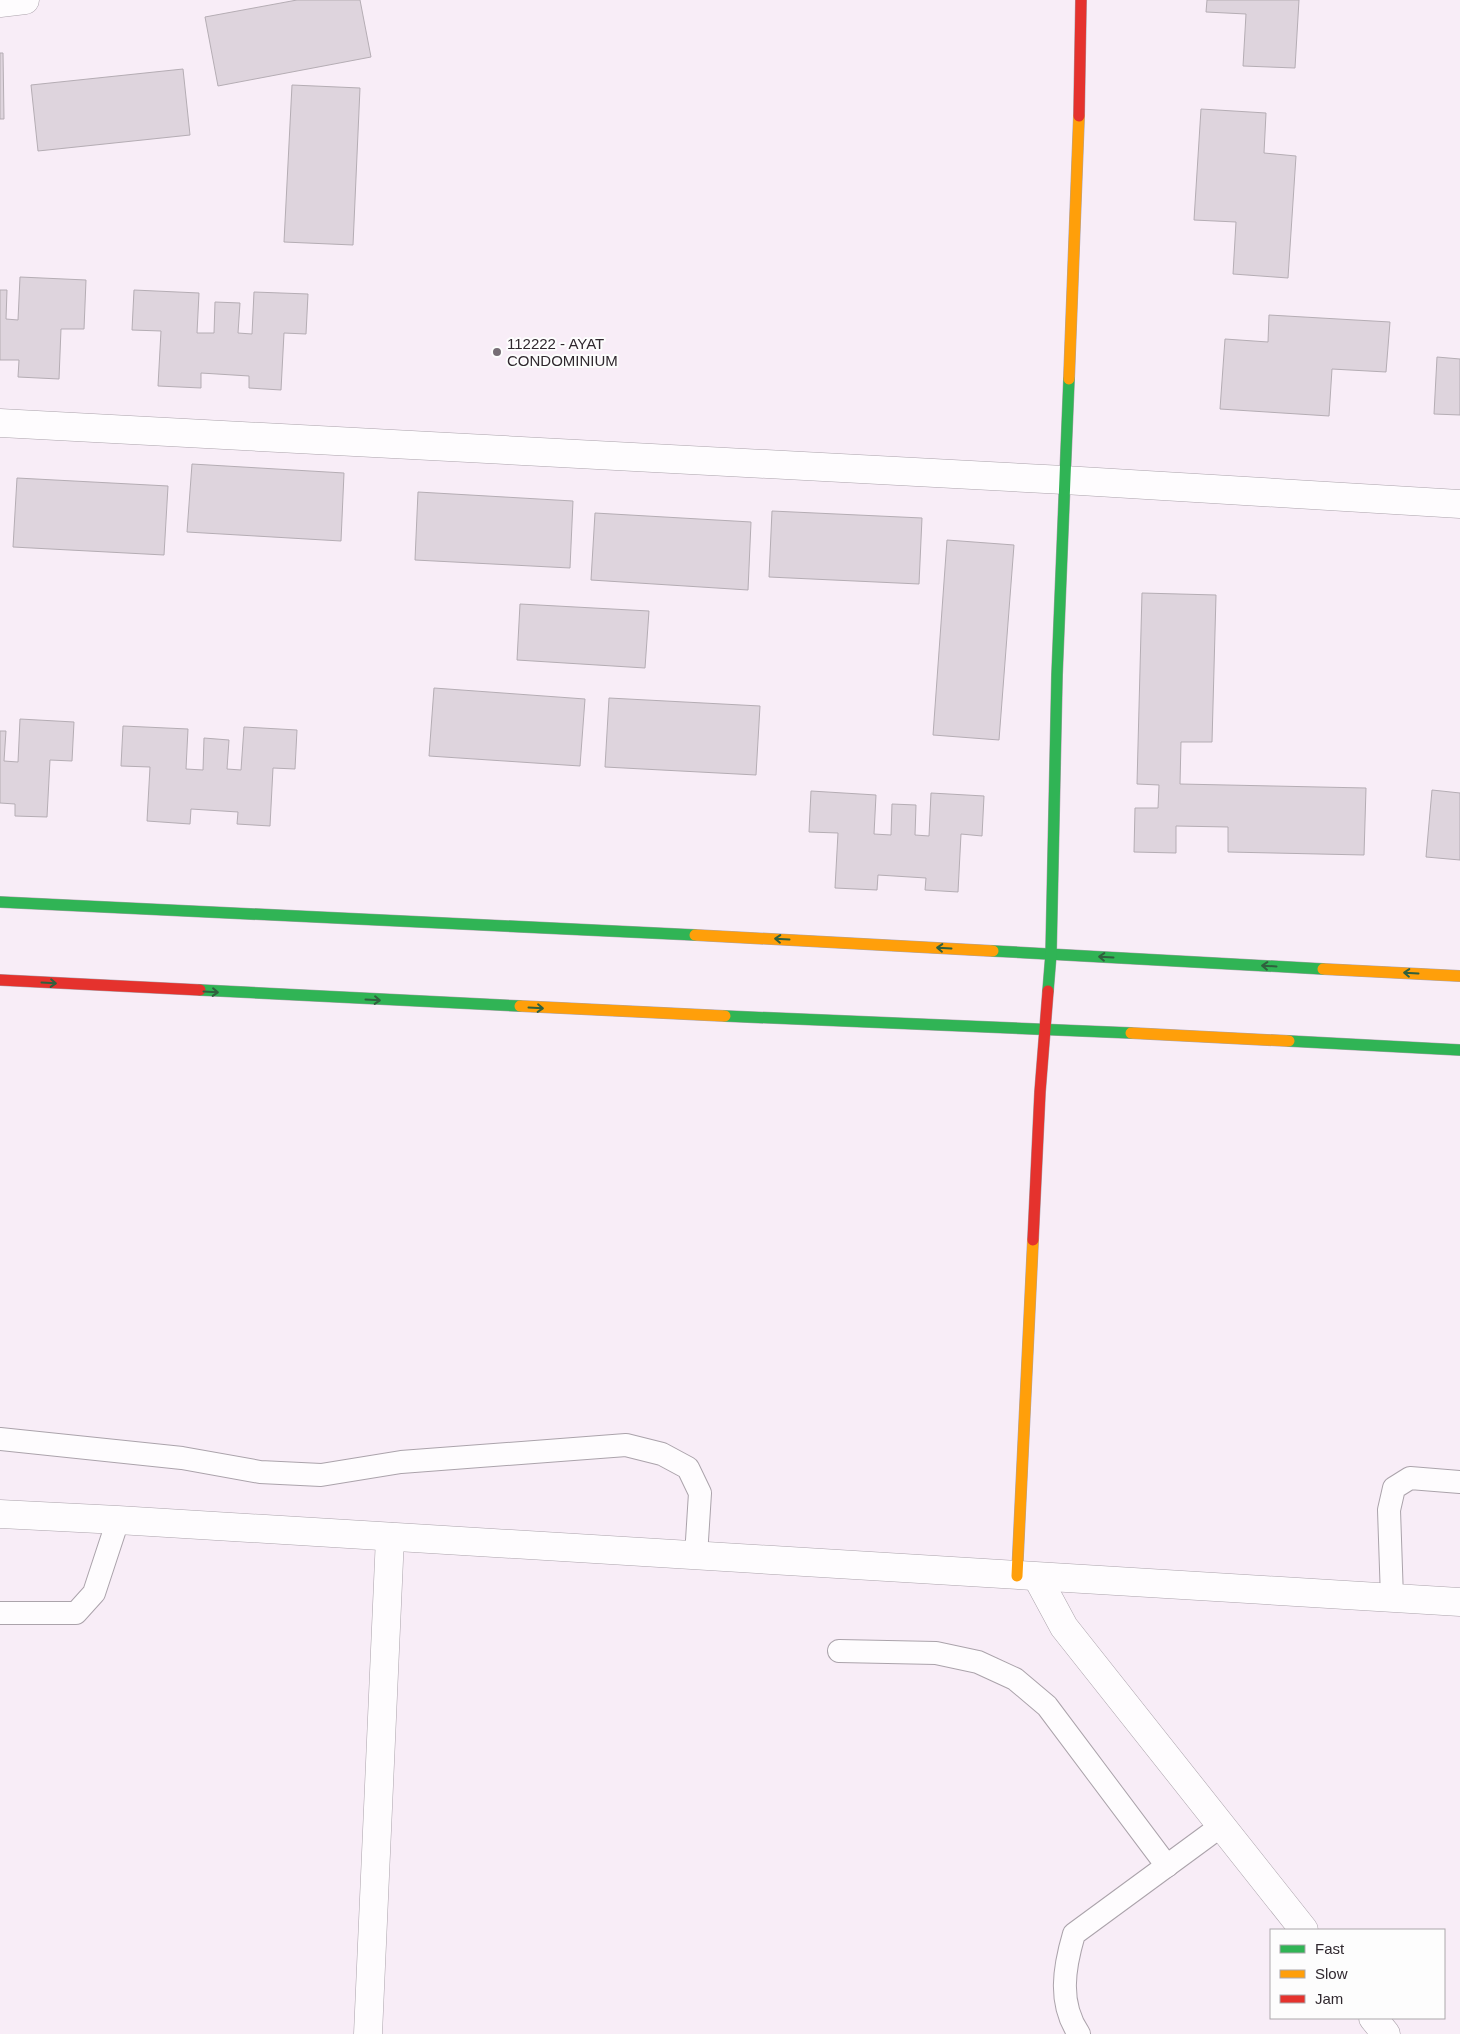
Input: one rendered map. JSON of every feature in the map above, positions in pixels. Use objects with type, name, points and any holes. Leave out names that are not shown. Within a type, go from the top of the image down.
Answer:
[{"type":"street","points":[[0,3],[25,0]]},
{"type":"street","points":[[1081,0],[1079,133],[1057,676],[1051,954],[1040,1092],[1027,1576],[1064,1627],[1303,1929]]},
{"type":"street","points":[[0,423],[1064,480],[1460,504]]},
{"type":"street","points":[[0,902],[751,937],[1460,976]]},
{"type":"street","points":[[0,980],[717,1016],[1046,1029],[1460,1050]]},
{"type":"street","points":[[0,1514],[1460,1602]]},
{"type":"street","points":[[368,2034],[390,1537]]},
{"type":"street","points":[[1374,2019],[1386,2034]]},
{"type":"lane","points":[[0,1439],[182,1458],[260,1472],[321,1475],[401,1462],[626,1445],[662,1454],[688,1468],[700,1493],[696,1556]]},
{"type":"lane","points":[[1392,1598],[1389,1510],[1394,1488],[1410,1478],[1460,1482]]},
{"type":"lane","points":[[0,1613],[76,1613],[94,1593],[118,1520]]},
{"type":"lane","points":[[839,1651],[936,1653],[978,1662],[1015,1679],[1047,1706],[1167,1866]]},
{"type":"lane","points":[[1079,2034],[1074,2026],[1064,1993],[1066,1962],[1074,1934],[1221,1826]]},
{"type":"building","points":[[297,0],[360,0],[371,57],[218,86],[205,17]]},
{"type":"building","points":[[1207,0],[1299,0],[1295,68],[1243,66],[1246,14],[1206,12]]},
{"type":"building","points":[[0,53],[3,53],[4,119],[0,119]]},
{"type":"building","points":[[183,69],[190,135],[38,151],[31,85]]},
{"type":"building","points":[[292,85],[360,88],[353,245],[284,242]]},
{"type":"building","points":[[1201,109],[1266,113],[1264,153],[1296,156],[1288,278],[1233,274],[1236,222],[1194,220]]},
{"type":"building","points":[[20,277],[86,280],[84,329],[61,329],[59,379],[18,377],[19,360],[0,360],[0,290],[7,290],[6,319],[18,320]]},
{"type":"building","points":[[134,290],[199,293],[197,333],[214,333],[215,302],[240,303],[238,333],[252,334],[254,292],[308,294],[306,334],[284,333],[281,390],[249,388],[249,376],[201,373],[201,388],[158,386],[161,331],[132,330]]},
{"type":"building","points":[[1269,315],[1390,322],[1386,372],[1332,369],[1329,416],[1220,409],[1225,339],[1268,342]]},
{"type":"building","points":[[1437,357],[1460,359],[1460,415],[1434,414]]},
{"type":"building","points":[[192,464],[344,473],[341,541],[187,532]]},
{"type":"building","points":[[17,478],[168,486],[164,555],[13,547]]},
{"type":"building","points":[[418,492],[573,501],[570,568],[415,560]]},
{"type":"building","points":[[772,511],[922,518],[919,584],[769,577]]},
{"type":"building","points":[[595,513],[751,522],[748,590],[591,580]]},
{"type":"building","points":[[947,540],[1014,545],[999,740],[933,735]]},
{"type":"building","points":[[1142,593],[1216,595],[1212,742],[1181,742],[1180,784],[1366,788],[1364,855],[1228,852],[1228,827],[1176,826],[1176,853],[1134,852],[1135,808],[1158,808],[1159,785],[1137,784]]},
{"type":"building","points":[[520,604],[649,611],[645,668],[517,660]]},
{"type":"building","points":[[434,688],[585,699],[580,766],[429,756]]},
{"type":"building","points":[[609,698],[760,706],[756,775],[605,767]]},
{"type":"building","points":[[20,719],[74,722],[72,761],[50,760],[47,817],[15,816],[15,804],[0,803],[0,731],[6,731],[4,761],[18,762]]},
{"type":"building","points":[[123,726],[188,729],[186,769],[203,770],[204,738],[229,740],[227,769],[241,770],[244,727],[297,730],[295,769],[273,768],[270,826],[237,824],[238,812],[191,809],[190,824],[147,821],[150,767],[121,766]]},
{"type":"building","points":[[1432,790],[1460,793],[1460,860],[1426,857]]},
{"type":"building","points":[[811,791],[876,795],[874,834],[891,835],[892,804],[916,805],[915,835],[929,836],[931,793],[984,796],[982,836],[961,834],[958,892],[925,890],[926,878],[878,875],[877,890],[835,888],[838,833],[809,832]]},
{"type":"traffic: fast","points":[[1048,991],[1051,954],[1057,675],[1069,379]]},
{"type":"traffic: fast","points":[[0,902],[695,935]]},
{"type":"traffic: fast","points":[[993,951],[1323,969]]},
{"type":"traffic: fast","points":[[200,990],[520,1006]]},
{"type":"traffic: fast","points":[[725,1016],[1131,1033]]},
{"type":"traffic: fast","points":[[1289,1041],[1460,1050]]},
{"type":"traffic: slow","points":[[1069,379],[1079,116]]},
{"type":"traffic: slow","points":[[695,935],[993,951]]},
{"type":"traffic: slow","points":[[1323,969],[1460,976]]},
{"type":"traffic: slow","points":[[520,1006],[725,1016]]},
{"type":"traffic: slow","points":[[1131,1033],[1289,1041]]},
{"type":"traffic: slow","points":[[1017,1576],[1033,1240]]},
{"type":"traffic: jam","points":[[1079,116],[1081,0]]},
{"type":"traffic: jam","points":[[0,980],[200,990]]},
{"type":"traffic: jam","points":[[1033,1240],[1040,1092],[1048,991]]},
{"type":"place","name":"112222 - AYAT CONDOMINIUM","points":[[497,352]]}]
